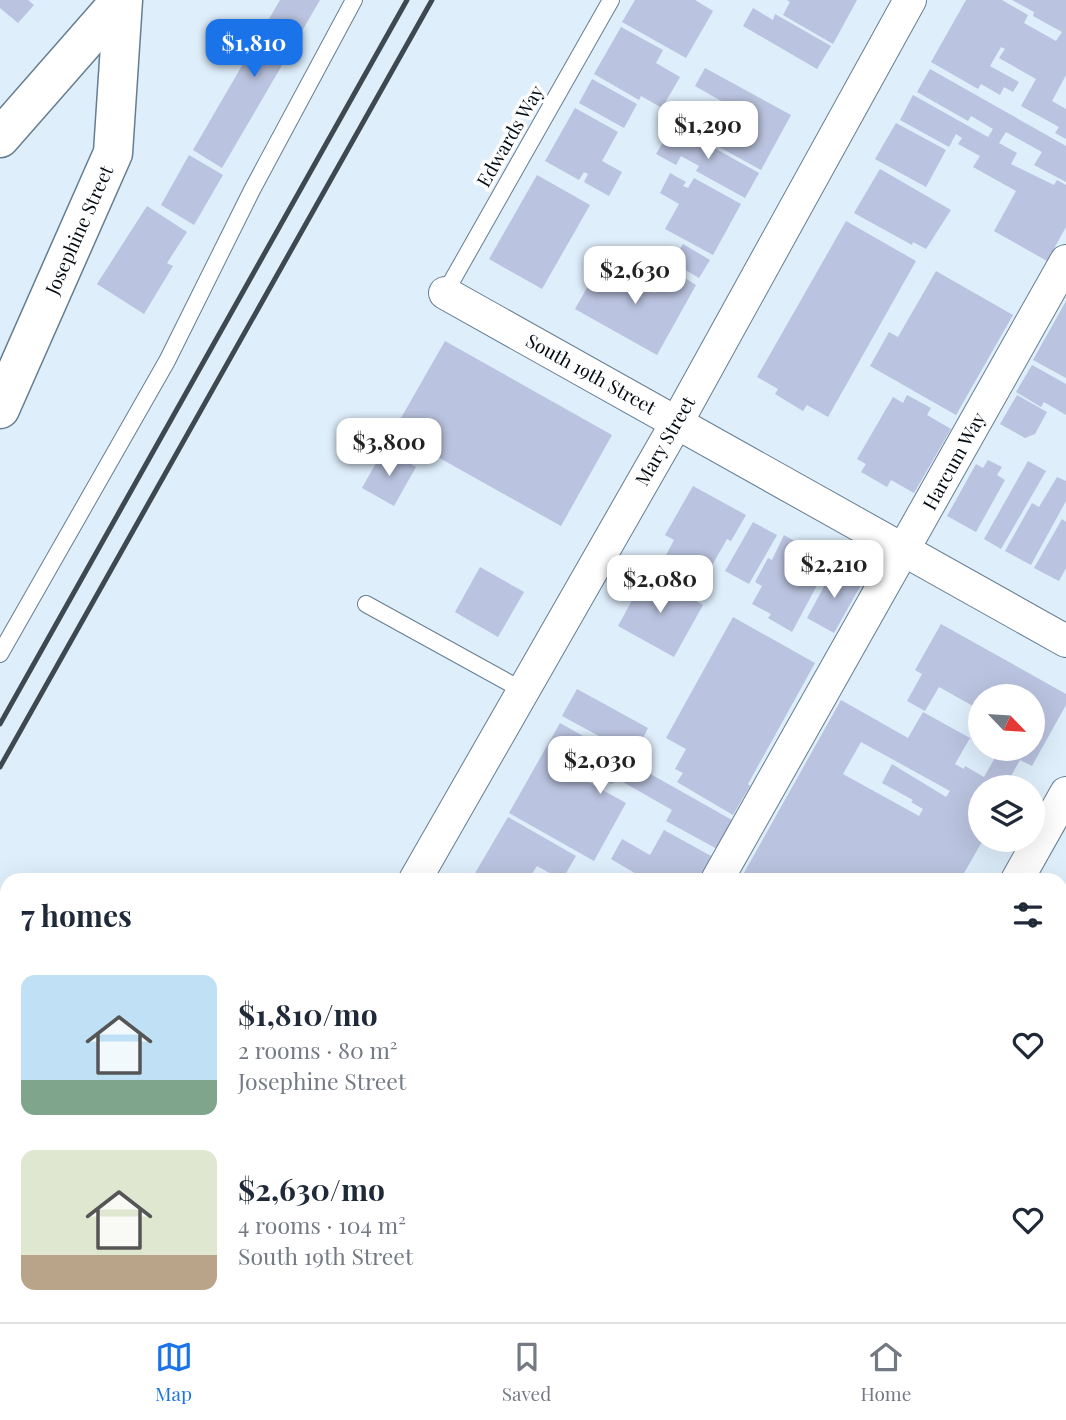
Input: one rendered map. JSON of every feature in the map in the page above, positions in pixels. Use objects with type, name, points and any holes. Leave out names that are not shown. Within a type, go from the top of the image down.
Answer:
[{"type":"street","points":[[0,138],[122,0]]},
{"type":"street","name":"Josephine Street","points":[[0,409],[113,153],[122,0]]},
{"type":"street","name":"Mary Street","points":[[419,873],[677,422],[910,0]]},
{"type":"street","name":"Harcum Way","points":[[721,873],[1066,261]]},
{"type":"street","name":"South 19th Street","points":[[444,293],[1066,641]]},
{"type":"street","points":[[1021,873],[1066,793]]},
{"type":"lane","points":[[0,654],[167,361],[252,190],[354,0]]},
{"type":"lane","name":"Edwards Way","points":[[444,293],[611,0]]},
{"type":"lane","points":[[366,604],[522,690]]},
{"type":"building","points":[[0,0],[28,0],[34,5],[18,23],[0,8]]},
{"type":"building","points":[[280,0],[320,0],[222,168],[193,150]]},
{"type":"building","points":[[635,0],[695,0],[713,11],[686,58],[622,22]]},
{"type":"building","points":[[787,0],[857,0],[833,44],[783,15],[790,2]]},
{"type":"building","points":[[966,0],[1002,0],[1028,15],[1024,23],[1056,41],[1062,32],[1033,16],[1034,12],[1012,0],[1066,0],[1066,75],[1052,101],[1066,109],[1066,139],[1055,133],[1059,127],[1021,106],[1036,79],[999,58],[1005,49],[1001,47],[990,66],[1019,82],[1013,92],[1004,87],[1000,95],[981,84],[978,89],[931,62]]},
{"type":"building","points":[[753,8],[773,20],[775,14],[831,46],[817,69],[743,26]]},
{"type":"building","points":[[621,27],[663,50],[656,63],[680,77],[662,108],[641,96],[639,100],[594,74]]},
{"type":"building","points":[[705,68],[791,115],[761,170],[710,142],[730,106],[695,86]]},
{"type":"building","points":[[930,69],[1066,146],[1066,182],[1034,165],[1042,152],[1006,132],[999,143],[1017,153],[1011,164],[1054,185],[1057,180],[1066,185],[1066,227],[1047,261],[994,231],[1016,191],[973,167],[980,156],[958,144],[962,138],[956,134],[949,147],[900,120],[913,95],[988,137],[993,129],[971,116],[968,121],[917,92]]},
{"type":"building","points":[[592,79],[637,104],[624,128],[579,103]]},
{"type":"building","points":[[575,108],[618,132],[602,161],[622,172],[609,196],[584,182],[588,174],[584,172],[579,180],[545,161]]},
{"type":"building","points":[[896,123],[946,150],[926,187],[875,159]]},
{"type":"building","points":[[673,125],[759,173],[745,198],[696,171],[699,166],[681,156],[676,165],[656,154]]},
{"type":"building","points":[[189,155],[223,175],[194,225],[161,205]]},
{"type":"building","points":[[880,169],[951,210],[926,249],[913,242],[912,245],[854,213]]},
{"type":"building","points":[[670,173],[686,182],[683,186],[688,188],[694,178],[741,204],[713,255],[665,229],[679,204],[660,193]]},
{"type":"building","points":[[537,175],[590,205],[542,289],[489,259]]},
{"type":"building","points":[[147,206],[187,232],[167,263],[173,266],[144,314],[97,284]]},
{"type":"building","points":[[846,221],[916,261],[828,417],[807,405],[803,411],[775,394],[778,389],[757,377]]},
{"type":"building","points":[[683,244],[710,260],[699,278],[672,262]]},
{"type":"building","points":[[601,263],[655,293],[666,274],[682,283],[685,278],[696,285],[657,355],[575,309]]},
{"type":"building","points":[[936,271],[1013,315],[956,415],[870,366],[889,332],[898,337]]},
{"type":"building","points":[[1066,301],[1066,378],[1033,360]]},
{"type":"building","points":[[445,341],[612,435],[561,526],[393,432]]},
{"type":"building","points":[[1032,365],[1066,384],[1066,415],[1044,402],[1041,407],[1016,392]]},
{"type":"building","points":[[907,395],[931,408],[927,415],[951,429],[914,493],[891,480],[887,487],[861,472],[866,464],[857,459],[893,397],[903,403]]},
{"type":"building","points":[[1017,395],[1047,412],[1035,434],[1025,438],[1000,424]]},
{"type":"building","points":[[384,449],[416,467],[394,506],[362,488]]},
{"type":"building","points":[[988,460],[1002,467],[997,475],[1005,480],[976,532],[947,516],[976,464],[983,468]]},
{"type":"building","points":[[1028,461],[1046,471],[1001,549],[984,539]]},
{"type":"building","points":[[1057,477],[1066,481],[1066,501],[1031,565],[1005,551],[1032,503],[1039,507]]},
{"type":"building","points":[[693,486],[746,515],[731,541],[727,539],[706,576],[685,565],[682,569],[664,559],[674,540],[665,535]]},
{"type":"building","points":[[1062,519],[1066,522],[1066,568],[1059,581],[1034,568]]},
{"type":"building","points":[[753,522],[777,535],[749,584],[725,571]]},
{"type":"building","points":[[784,535],[830,561],[792,632],[768,618],[771,614],[752,604],[762,586],[755,582],[768,558],[772,560]]},
{"type":"building","points":[[480,567],[524,592],[498,637],[455,612]]},
{"type":"building","points":[[834,568],[862,583],[834,633],[807,618]]},
{"type":"building","points":[[647,573],[703,605],[674,657],[618,626]]},
{"type":"building","points":[[733,617],[815,663],[733,815],[677,782],[683,773],[675,769],[686,749],[666,738]]},
{"type":"building","points":[[941,624],[1066,694],[1066,705],[1045,743],[1045,684],[968,684],[968,703],[939,687],[925,711],[907,701],[922,674],[915,670]]},
{"type":"building","points":[[577,689],[648,728],[636,752],[612,739],[610,742],[562,716]]},
{"type":"building","points":[[841,700],[908,738],[923,712],[968,737],[955,764],[964,769],[965,766],[981,775],[968,775],[968,852],[976,852],[964,873],[744,873]],"holes":[[[861,742],[950,791],[946,797],[892,764],[882,783],[913,800],[911,802],[923,809],[919,816],[843,774]]]},
{"type":"building","points":[[560,723],[732,820],[717,849],[666,821],[672,810],[616,778],[612,784],[593,773],[588,782],[626,803],[594,861],[509,813]]},
{"type":"building","points":[[993,761],[1019,761],[1012,775],[985,775]]},
{"type":"building","points":[[1022,761],[1035,761],[1032,766]]},
{"type":"building","points":[[508,817],[576,856],[566,873],[550,873],[537,866],[532,873],[475,873]]},
{"type":"building","points":[[664,830],[711,856],[702,873],[635,873],[611,859],[622,839],[650,855]]},
{"type":"railway","points":[[0,724],[407,0]]},
{"type":"railway","points":[[0,767],[432,0]]}]
